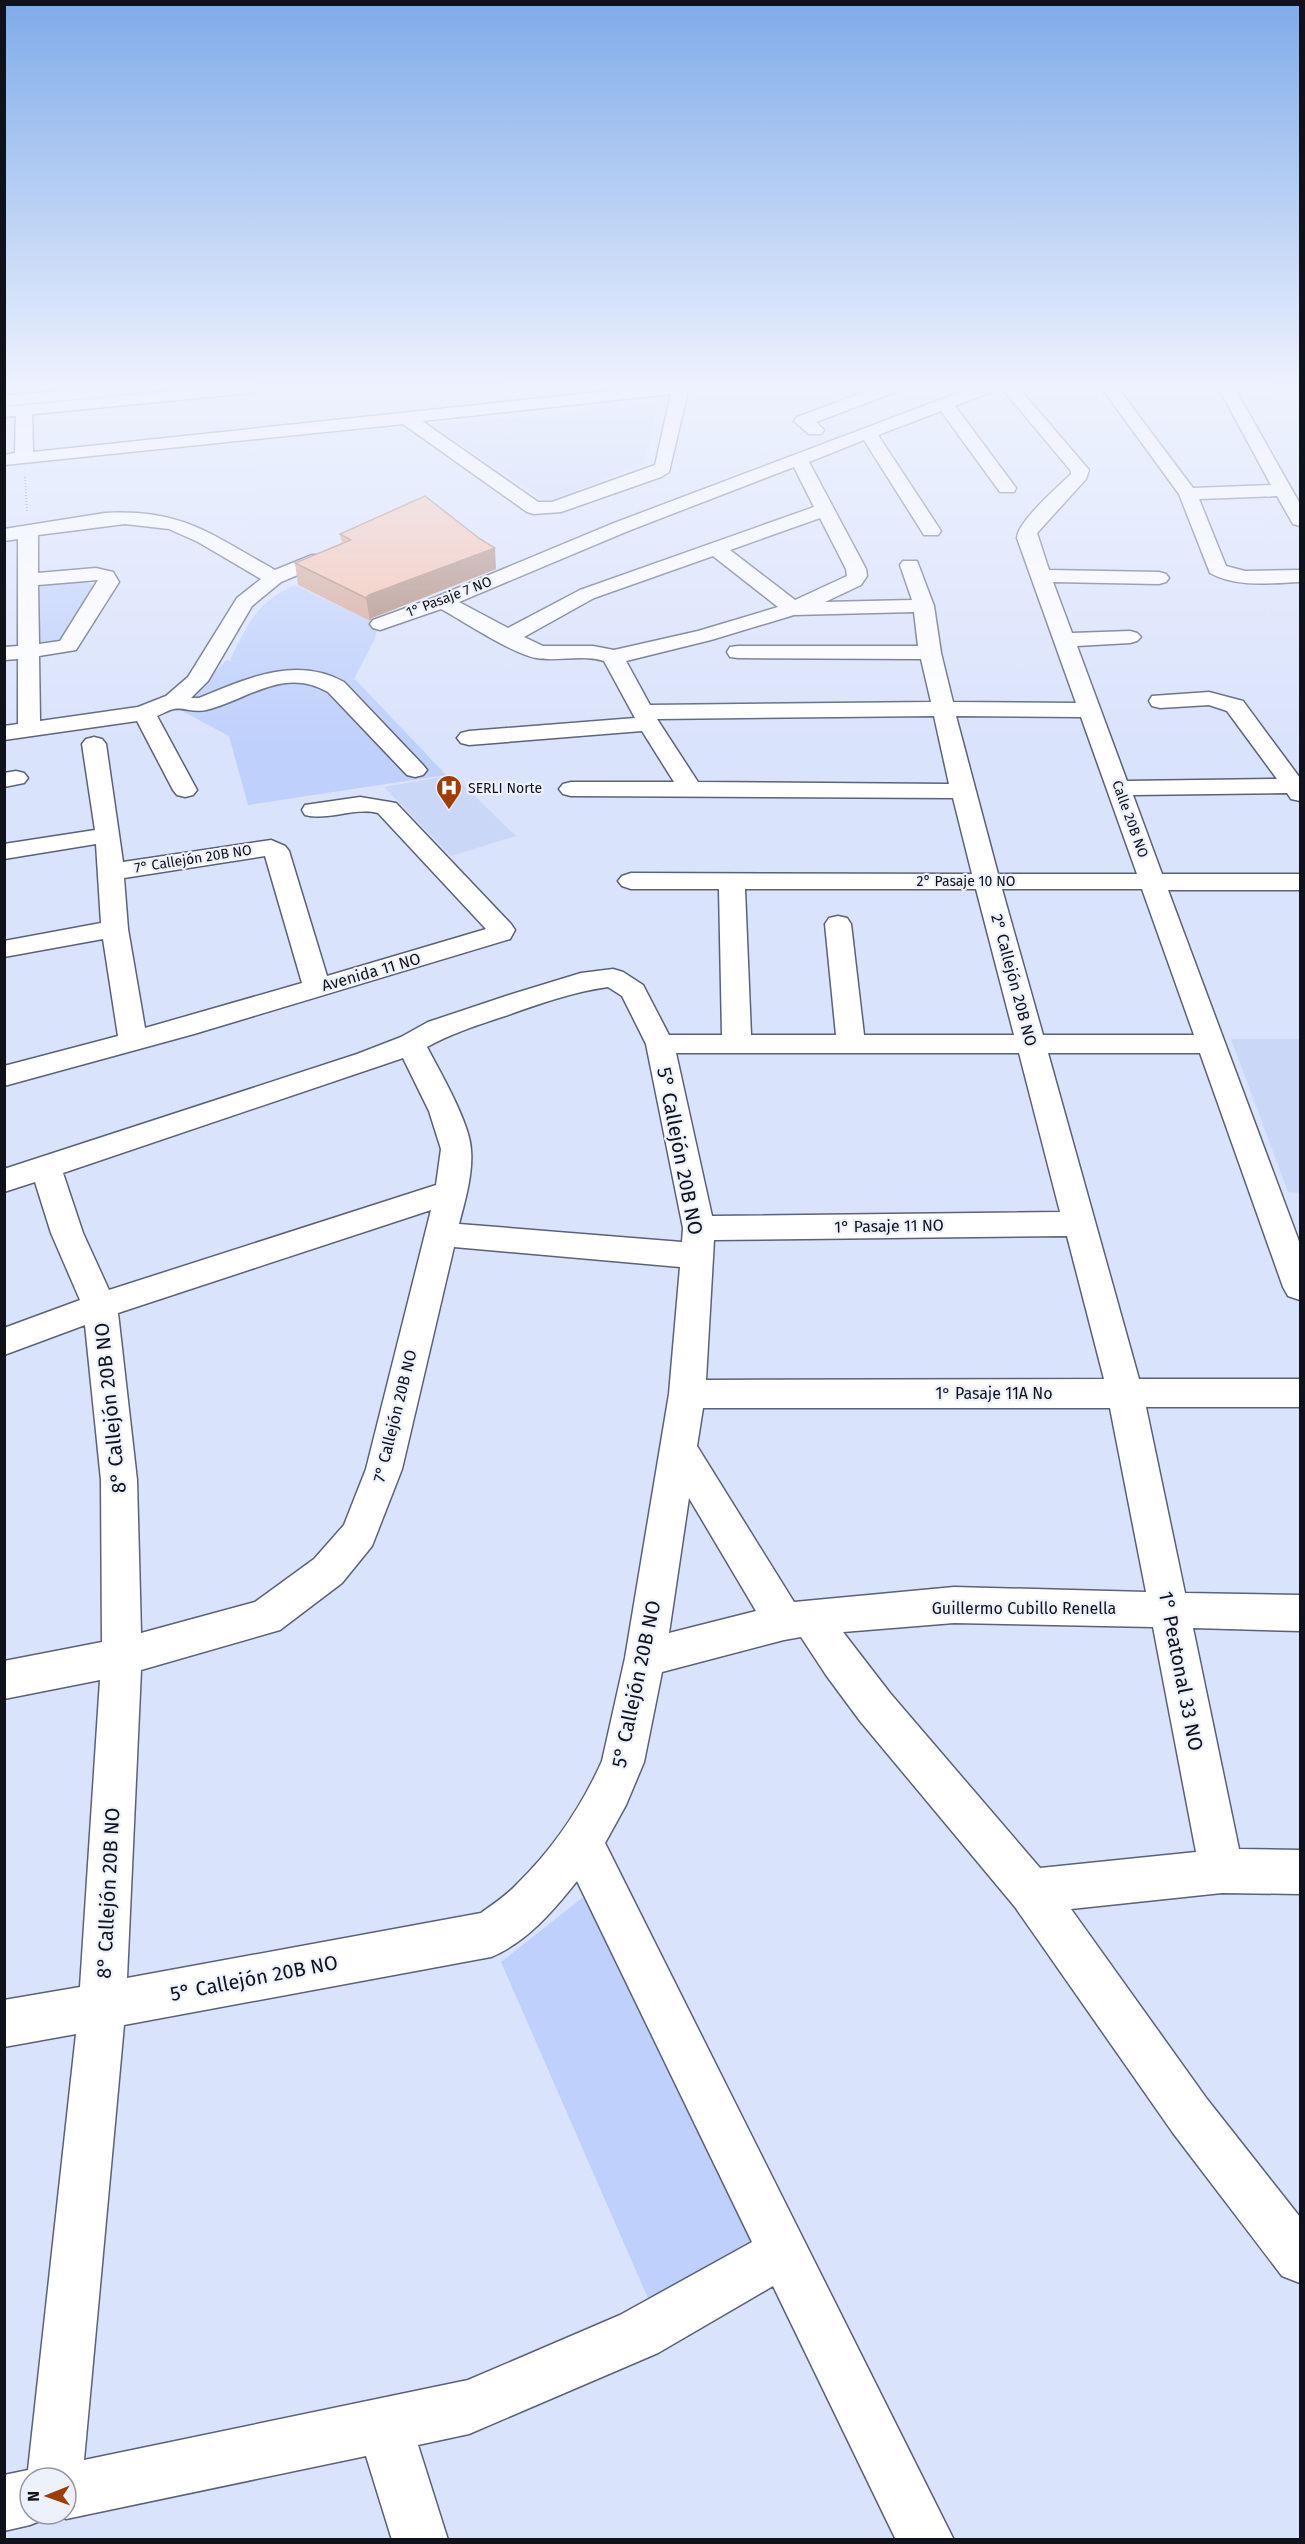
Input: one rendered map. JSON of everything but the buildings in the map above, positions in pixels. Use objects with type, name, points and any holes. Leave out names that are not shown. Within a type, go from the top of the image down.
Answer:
[{"type":"main road","points":[[531,506],[544,509],[561,506]]},
{"type":"main road","name":"1° Pasaje 7 NO","points":[[380,624],[443,601],[676,506]]},
{"type":"main road","points":[[613,657],[704,636],[793,609],[850,584],[857,576],[856,569],[822,506]]},
{"type":"main road","points":[[915,506],[932,531]]},
{"type":"main road","name":"Calle 20B NO","points":[[1052,506],[1027,533],[1212,1044],[1287,1210],[1300,1287]]},
{"type":"main road","points":[[1193,506],[1218,569],[1223,574],[1244,577],[1300,576]]},
{"type":"main road","points":[[1292,506],[1300,520]]},
{"type":"main road","points":[[508,638],[587,594],[824,510]]},
{"type":"main road","points":[[4,535],[121,519],[166,521],[186,529],[274,578]]},
{"type":"main road","points":[[28,532],[29,729]]},
{"type":"main road","points":[[717,549],[793,609],[924,606]]},
{"type":"main road","points":[[4,733],[143,714],[174,701],[196,681],[244,602],[274,578],[319,559]]},
{"type":"main road","name":"2° Callejón 20B NO","points":[[910,566],[924,606],[930,653],[963,791],[1125,1393]]},
{"type":"main road","points":[[4,654],[68,645],[109,582],[106,576],[96,574],[28,580]]},
{"type":"main road","points":[[1041,576],[1160,578]]},
{"type":"main road","points":[[443,601],[533,651],[540,653],[601,651],[613,657],[646,718],[690,789]]},
{"type":"main road","points":[[1064,640],[1130,637]]},
{"type":"main road","points":[[738,652],[930,653]]},
{"type":"main road","points":[[174,701],[192,705],[200,704],[236,690],[281,677],[322,680],[336,687],[415,770]]},
{"type":"main road","points":[[1160,701],[1213,699],[1228,701],[1235,706],[1298,790]]},
{"type":"main road","points":[[469,738],[646,718],[944,709],[1090,710]]},
{"type":"main road","points":[[143,714],[152,725],[185,790]]},
{"type":"main road","points":[[94,744],[108,835],[115,929],[133,1040]]},
{"type":"main road","points":[[1118,788],[1298,790]]},
{"type":"main road","points":[[571,789],[963,791]]},
{"type":"main road","name":"Avenida 11 NO","points":[[4,1076],[498,936],[502,930],[387,808],[377,804],[364,804],[314,810]]},
{"type":"main road","points":[[4,852],[108,835]]},
{"type":"main road","name":"7° Callejón 20B NO","points":[[110,872],[262,849],[276,851],[317,988]]},
{"type":"main road","name":"2° Pasaje 10 NO","points":[[631,881],[1300,882]]},
{"type":"main road","points":[[732,881],[737,1044]]},
{"type":"main road","points":[[838,924],[851,1044]]},
{"type":"main road","points":[[4,949],[115,929]]},
{"type":"main road","name":"5° Callejón 20B NO","points":[[4,1181],[367,1061],[411,1044],[438,1029],[519,1001],[581,982],[613,978],[633,991],[660,1044],[698,1242],[687,1394],[645,1658],[623,1762],[611,1790],[581,1842],[533,1900],[490,1934],[4,2024]]},
{"type":"main road","name":"7° Callejón 20B NO","points":[[4,1680],[122,1657],[266,1617],[328,1571],[359,1534],[384,1469],[451,1192],[456,1149],[444,1111],[411,1044]]},
{"type":"main road","points":[[660,1044],[1212,1044]]},
{"type":"main road","name":"8° Callejón 20B NO","points":[[46,1168],[67,1233],[100,1306],[119,1480],[122,1657],[102,2006],[56,2466]]},
{"type":"main road","points":[[4,1342],[100,1306],[451,1192]]},
{"type":"main road","name":"1° Pasaje 11 NO","points":[[698,1242],[1080,1224]]},
{"type":"main road","points":[[440,1234],[698,1242]]},
{"type":"main road","name":"1° Peatonal 33 NO","points":[[1125,1393],[1222,1871]]},
{"type":"main road","name":"1° Pasaje 11A No","points":[[687,1394],[1300,1393]]},
{"type":"main road","points":[[679,1449],[797,1620],[840,1662],[875,1707],[1031,1892],[1190,2116],[1292,2236]]},
{"type":"main road","name":"Guillermo Cubillo Renella","points":[[645,1658],[797,1620],[954,1605],[1300,1613]]},
{"type":"main road","points":[[581,1842],[926,2540]]},
{"type":"main road","points":[[1031,1892],[1222,1871],[1300,1872]]},
{"type":"main road","points":[[78,2489],[469,2407],[639,2334],[784,2252]]},
{"type":"main road","points":[[384,2425],[420,2540]]},
{"type":"path","points":[[27,506],[28,532]]},
{"type":"shaded area","points":[[84,581],[95,586],[60,642],[35,647],[33,586]]},
{"type":"shaded area","points":[[295,585],[378,625],[375,638],[354,679],[346,678],[356,680],[446,775],[248,805],[229,736],[180,710],[227,660],[243,663],[230,660],[248,625],[271,599]]},
{"type":"shaded area","name":"SERLI Norte","points":[[453,775],[516,836],[451,856],[384,787]]},
{"type":"shaded area","points":[[1231,1039],[1300,1039],[1300,1193],[1288,1192]]},
{"type":"shaded area","points":[[587,1894],[760,2252],[651,2305],[501,1962]]},
{"type":"place","name":"SERLI Norte","points":[[449,811]]}]
